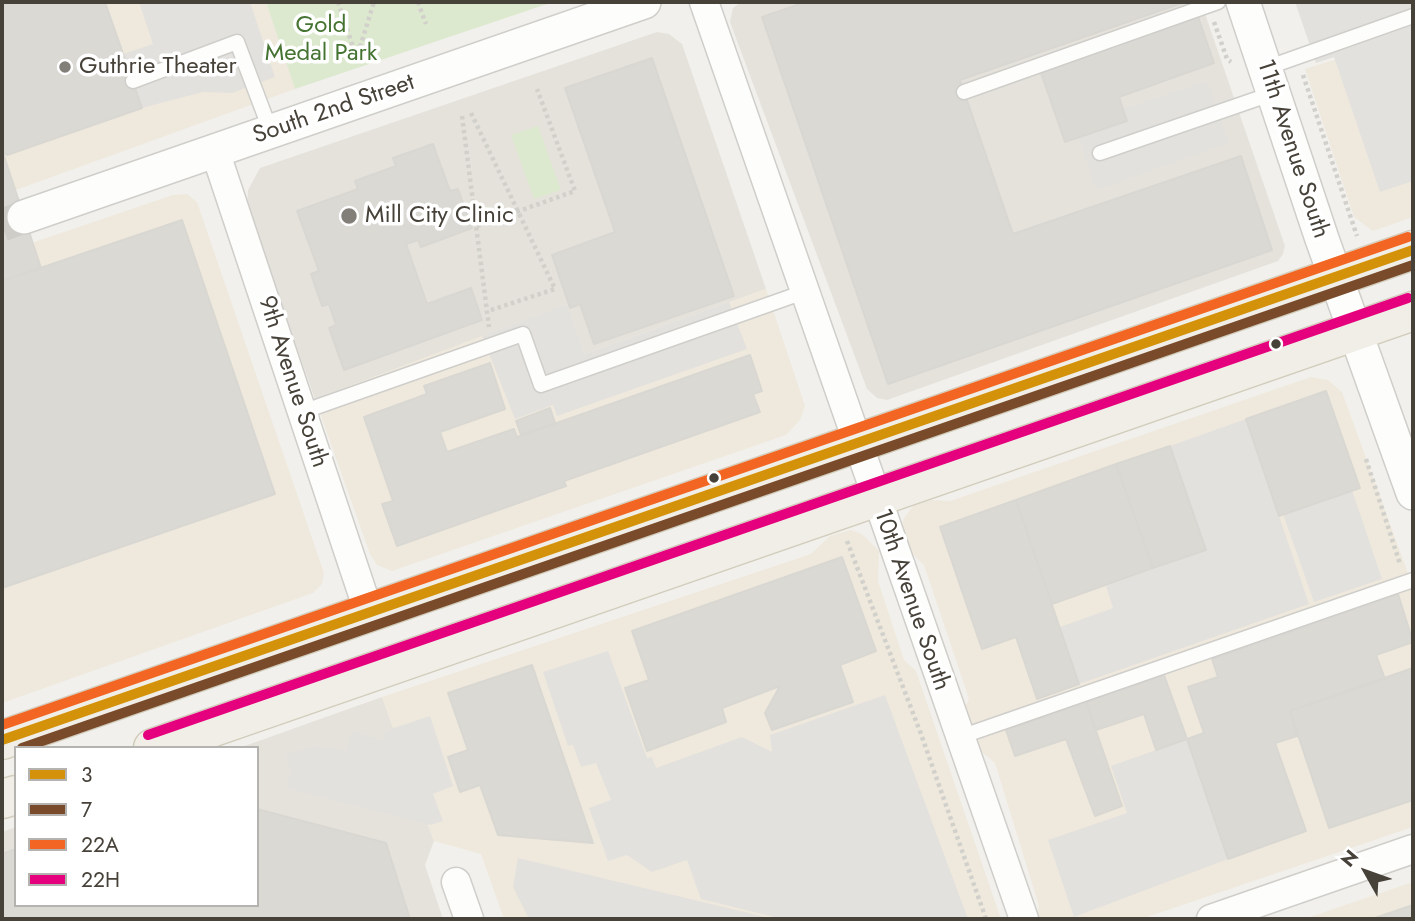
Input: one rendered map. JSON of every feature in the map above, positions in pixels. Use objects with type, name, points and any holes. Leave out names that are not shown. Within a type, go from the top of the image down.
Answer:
[{"type":"main road","points":[[2,740],[1413,250]]},
{"type":"main road","points":[[159,746],[1413,312]]},
{"type":"street","name":"South 2nd Street","points":[[24,218],[644,2]]},
{"type":"street","name":"10th Avenue South","points":[[704,2],[856,444],[1024,919]]},
{"type":"street","name":"11th Avenue South","points":[[1243,2],[1279,73],[1336,277],[1413,493]]},
{"type":"street","name":"9th Avenue South","points":[[215,151],[369,613]]},
{"type":"street","points":[[1211,919],[1413,849]]},
{"type":"street","points":[[456,882],[469,919]]},
{"type":"lane","points":[[964,92],[1218,2]]},
{"type":"lane","points":[[1100,153],[1413,16]]},
{"type":"lane","points":[[133,81],[237,42],[271,132]]},
{"type":"lane","points":[[302,412],[523,334],[541,385],[804,292]]},
{"type":"lane","points":[[960,737],[1413,580]]},
{"type":"path","points":[[338,2],[354,50]]},
{"type":"path","points":[[360,47],[374,2]]},
{"type":"path","points":[[418,2],[426,24]]},
{"type":"path","points":[[1279,73],[1354,227]]},
{"type":"path","points":[[477,226],[575,191],[537,89]]},
{"type":"path","points":[[471,113],[555,289],[488,312]]},
{"type":"path","points":[[462,116],[491,346]]},
{"type":"path","points":[[848,541],[921,734],[986,919]]},
{"type":"shaded area","points":[[2,2],[266,2],[295,89],[2,195]]},
{"type":"shaded area","points":[[139,2],[250,2],[275,77],[232,93],[203,92],[142,108],[123,54],[153,44]]},
{"type":"shaded area","points":[[741,2],[1201,2],[1285,246],[1283,254],[1278,261],[887,400],[877,398],[867,389],[730,22],[733,8]]},
{"type":"shaded area","points":[[1295,2],[1413,2],[1413,181],[1380,192],[1334,57],[1316,63]]},
{"type":"shaded area","points":[[657,32],[669,34],[682,44],[766,289],[585,354],[566,305],[315,399],[247,207],[248,190],[260,168]]},
{"type":"shaded area","points":[[1413,35],[1413,217],[1373,231],[1354,217],[1305,69]]},
{"type":"shaded area","points":[[1207,81],[1229,143],[1096,190],[1079,138],[1127,121],[1123,109]]},
{"type":"shaded area","points":[[187,194],[197,202],[324,573],[322,584],[313,593],[2,703],[2,253],[173,195]]},
{"type":"shaded area","points":[[766,289],[805,406],[800,420],[786,435],[392,571],[377,565],[370,554],[315,399],[567,304],[585,354]]},
{"type":"shaded area","points":[[729,302],[747,349],[557,416],[553,405],[515,419],[482,336],[567,304],[585,354]]},
{"type":"shaded area","points":[[1311,377],[1328,380],[1342,392],[1413,587],[1413,827],[1141,919],[1036,919],[1039,906],[995,763],[975,746],[963,711],[969,699],[924,565],[903,545],[900,533],[904,518],[914,505],[932,500],[950,501]]},
{"type":"shaded area","points":[[1246,419],[1309,604],[1079,684],[1060,627],[1113,608],[1106,586],[1206,550],[1170,446]]},
{"type":"shaded area","points":[[1352,490],[1382,579],[1314,602],[1283,514]]},
{"type":"shaded area","points":[[851,530],[862,534],[879,551],[878,581],[904,660],[916,671],[1001,919],[504,919],[481,854],[434,841],[382,697],[811,554],[830,536]]},
{"type":"shaded area","points":[[608,651],[647,758],[652,757],[656,768],[742,737],[772,752],[770,735],[885,695],[968,919],[782,919],[701,899],[687,860],[652,872],[627,855],[608,861],[589,808],[611,800],[596,763],[581,767],[573,745],[568,746],[543,672]]},
{"type":"shaded area","points":[[382,697],[434,841],[425,865],[443,919],[2,919],[2,832],[14,828],[14,907],[259,907],[259,746],[245,746]]},
{"type":"shaded area","points":[[430,716],[453,786],[433,794],[443,821],[431,825],[286,788],[291,770],[285,755],[314,746],[346,751],[353,731],[383,741],[385,731]]},
{"type":"shaded area","points":[[1187,739],[1228,859],[1074,917],[1048,840],[1127,813],[1111,766]]},
{"type":"shaded area","points":[[518,858],[774,919],[529,919],[513,887]]},
{"type":"shaded area","points":[[1413,882],[1413,919],[1304,919]]},
{"type":"green space","name":"Gold Medal Park","points":[[266,2],[553,2],[295,89]]},
{"type":"green space","points":[[538,126],[561,190],[534,199],[511,135]]},
{"type":"building","name":"Guthrie Theater","points":[[2,2],[105,2],[142,108],[7,155],[7,152],[2,157]]},
{"type":"building","points":[[806,2],[1185,2],[960,80],[1013,234],[1241,156],[1272,250],[888,384],[762,17]]},
{"type":"building","points":[[1197,14],[1214,63],[1119,97],[1127,121],[1065,142],[1040,70]]},
{"type":"building","points":[[652,58],[734,296],[594,344],[580,304],[570,308],[552,255],[615,232],[565,88]]},
{"type":"building","points":[[433,144],[450,191],[458,189],[472,228],[421,247],[418,240],[406,244],[427,304],[471,288],[482,320],[344,370],[329,328],[336,325],[329,304],[322,306],[311,274],[319,271],[297,211],[358,189],[355,181],[396,166],[393,158]]},
{"type":"building","points":[[4,156],[41,268],[2,281],[2,157]]},
{"type":"building","points":[[182,220],[275,494],[2,588],[2,281]]},
{"type":"building","points":[[750,355],[762,391],[753,394],[760,412],[564,481],[566,486],[397,546],[382,504],[393,501],[364,417],[427,394],[424,386],[490,363],[505,409],[440,432],[447,452],[514,429],[517,437]]},
{"type":"building","points":[[1326,391],[1360,488],[1279,516],[1246,419]]},
{"type":"building","points":[[550,408],[555,423],[521,435],[516,421]]},
{"type":"building","points":[[1170,446],[1206,550],[1153,568],[1116,464]]},
{"type":"building","points":[[1116,464],[1153,568],[1052,604],[1016,500]]},
{"type":"building","points":[[1016,500],[1079,684],[1037,699],[1016,637],[982,649],[940,527]]},
{"type":"building","points":[[842,557],[876,651],[840,665],[853,702],[772,730],[765,713],[780,686],[722,708],[726,722],[647,751],[625,688],[649,680],[632,631]]},
{"type":"building","points":[[1398,594],[1413,642],[1376,655],[1385,679],[1290,711],[1297,736],[1275,743],[1306,831],[1228,859],[1187,739],[1204,733],[1188,687],[1218,677],[1212,659]]},
{"type":"building","points":[[532,665],[593,843],[498,835],[480,785],[460,792],[448,757],[468,750],[448,693]]},
{"type":"building","points":[[1413,668],[1413,800],[1329,828],[1290,711]]},
{"type":"building","points":[[1164,675],[1187,739],[1156,750],[1144,714],[1096,730],[1086,702]]},
{"type":"building","points":[[1086,702],[1122,806],[1095,816],[1066,739],[1015,756],[1006,730]]},
{"type":"building","points":[[259,810],[386,843],[410,919],[2,919],[2,854],[14,850],[14,907],[259,907]]},
{"type":"building","points":[[1413,905],[1413,919],[1372,919]]},
{"type":"tunnel","points":[[2,225],[24,217]]},
{"type":"transit line","name":"22A","points":[[2,725],[1408,237]]},
{"type":"transit line","name":"3","points":[[2,740],[1413,250]]},
{"type":"transit line","name":"7","points":[[28,746],[1413,265]]},
{"type":"transit line","name":"22H","points":[[148,735],[1408,298]]},
{"type":"place","name":"Guthrie Theater","points":[[65,67]]},
{"type":"place","name":"Mill City Clinic","points":[[349,216]]}]
